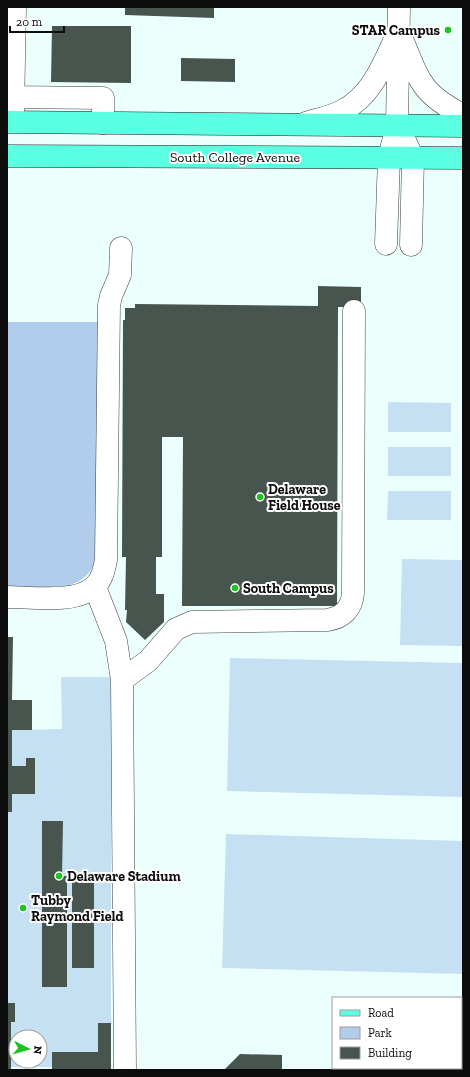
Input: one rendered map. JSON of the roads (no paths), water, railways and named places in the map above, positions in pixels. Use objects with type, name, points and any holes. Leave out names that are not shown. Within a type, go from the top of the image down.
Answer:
[{"type":"main road","points":[[10,123],[463,126]]},
{"type":"main road","name":"South College Avenue","points":[[7,156],[463,158]]},
{"type":"street","points":[[10,123],[15,7]]},
{"type":"street","points":[[386,244],[389,158],[397,125],[399,7]]},
{"type":"street","points":[[399,31],[418,76],[427,92],[437,101],[463,115]]},
{"type":"street","points":[[301,125],[341,112],[354,104],[367,93],[399,31]]},
{"type":"street","points":[[10,97],[103,98],[103,123]]},
{"type":"street","points":[[46,97],[46,123]]},
{"type":"street","points":[[397,125],[413,158],[411,245]]},
{"type":"street","points":[[7,596],[72,597],[84,594],[95,587],[102,577],[106,560],[109,310],[111,296],[120,275],[121,248]]},
{"type":"street","points":[[122,680],[148,661],[176,629],[192,622],[328,620],[339,618],[347,610],[352,602],[353,594],[354,312]]},
{"type":"street","points":[[95,587],[116,641],[122,680],[125,1070]]},
{"type":"place","name":"STAR Campus","points":[[448,30]]},
{"type":"place","name":"Delaware Field House","points":[[260,497]]},
{"type":"place","name":"South Campus","points":[[235,588]]},
{"type":"place","name":"Delaware Stadium","points":[[59,876]]},
{"type":"place","name":"Tubby Raymond Field","points":[[23,908]]}]
